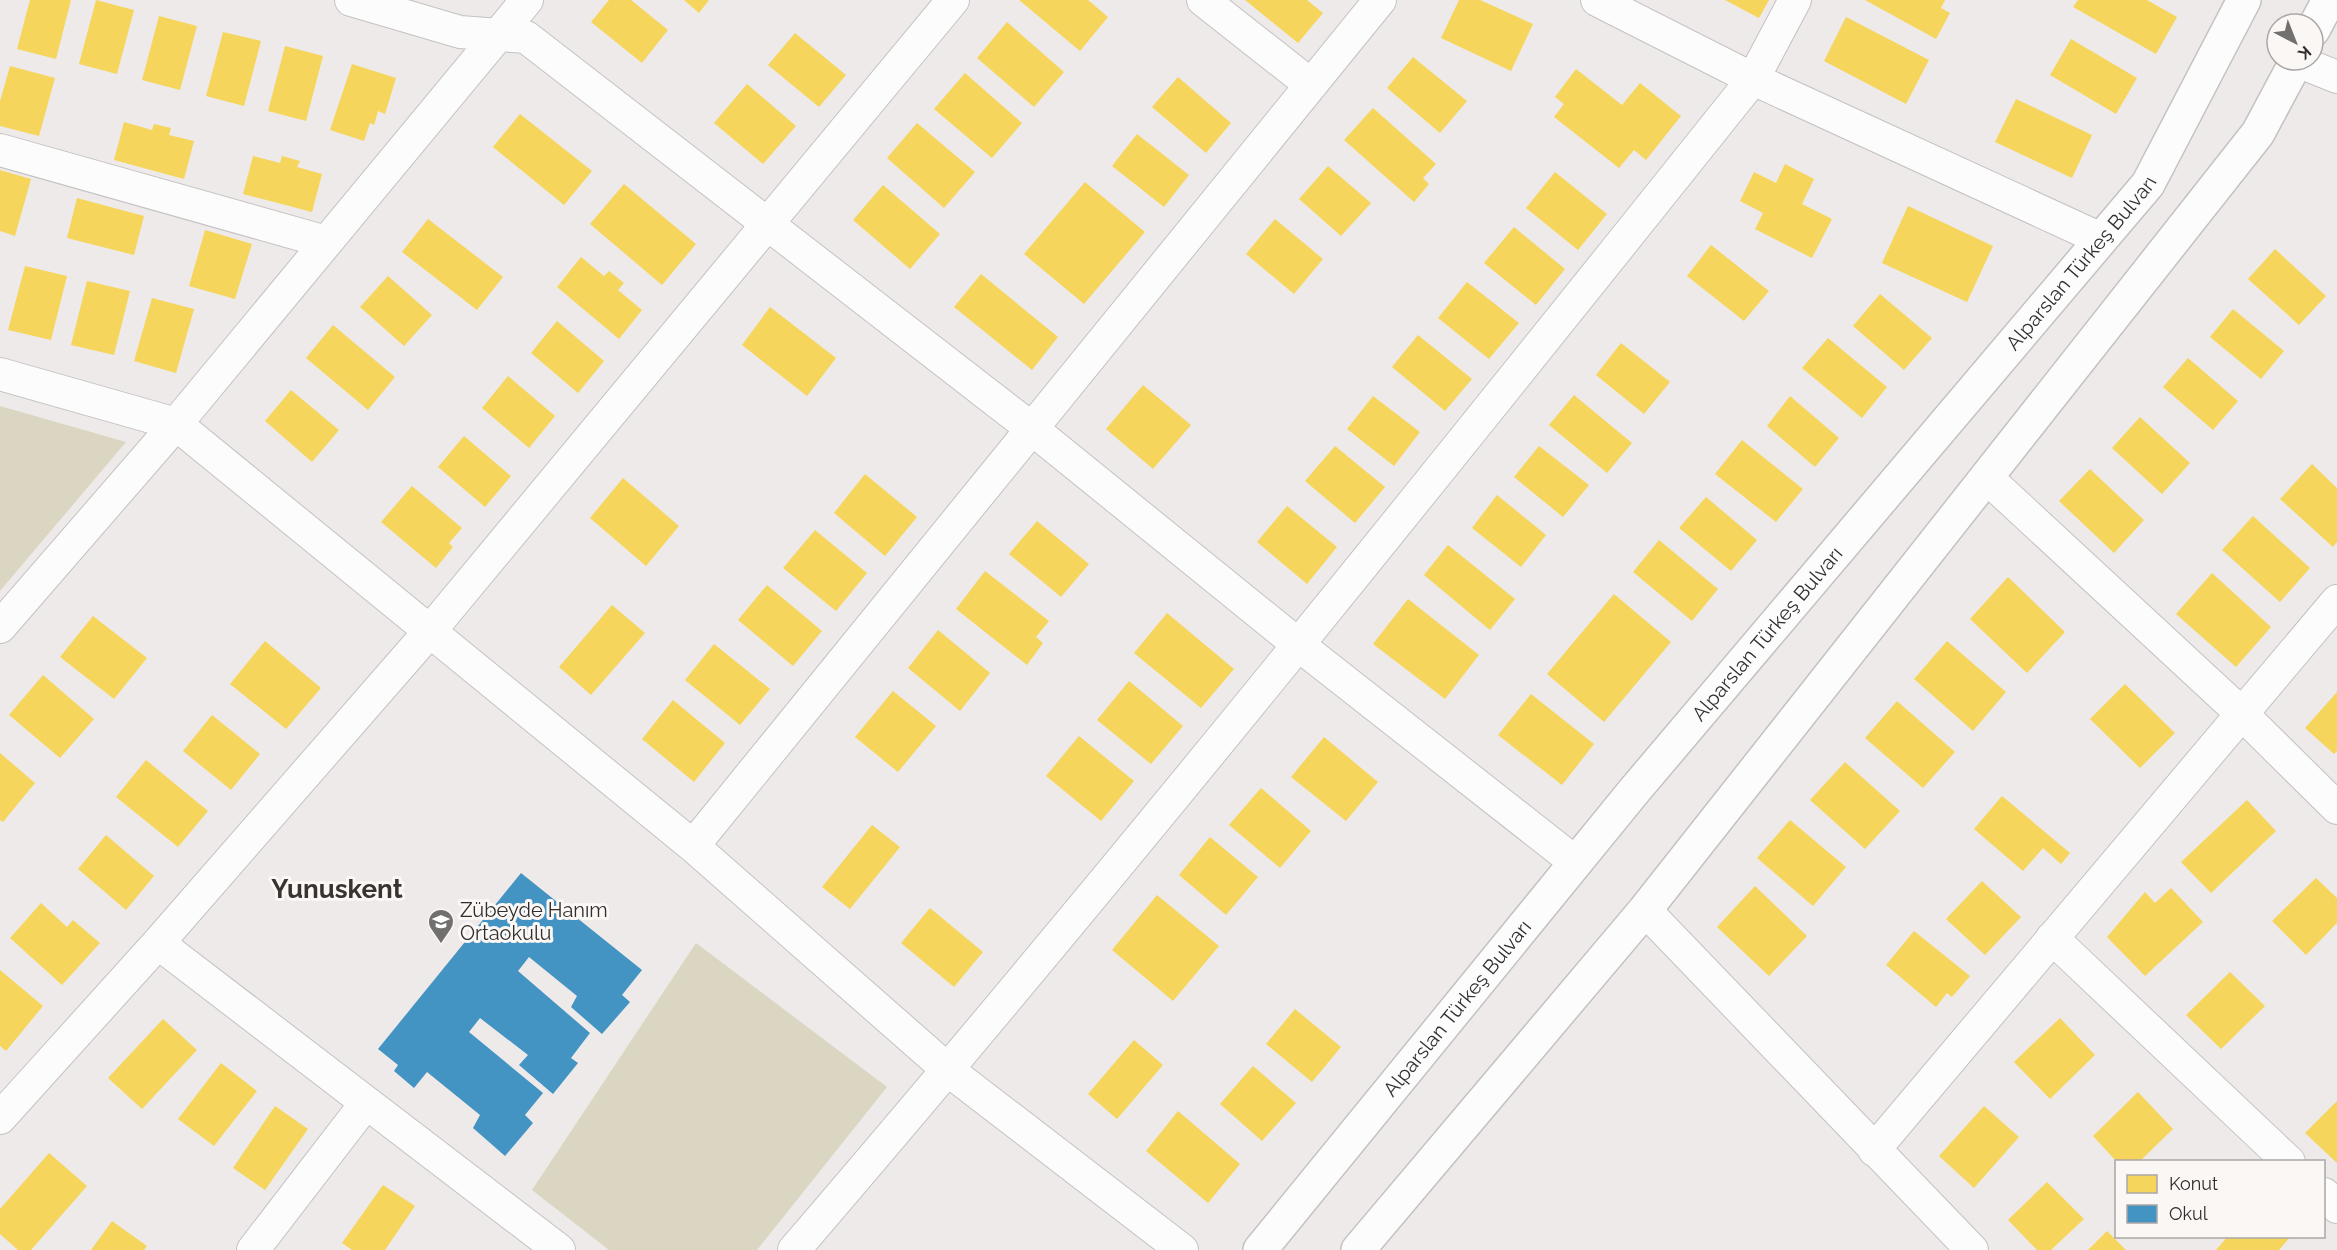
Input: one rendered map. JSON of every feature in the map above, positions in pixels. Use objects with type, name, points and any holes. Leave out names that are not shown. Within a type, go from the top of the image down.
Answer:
[{"type":"main road","name":"Alparslan Türkeş Bulvarı","points":[[1260,1250],[1575,862],[2148,183],[2244,0]]},
{"type":"main road","points":[[1358,1250],[1645,910],[2258,133],[2291,72]]},
{"type":"street","points":[[351,0],[460,32],[495,37],[526,37],[1031,428],[1300,646],[1575,862]]},
{"type":"street","points":[[0,627],[176,424],[527,0]]},
{"type":"street","points":[[0,1118],[158,943],[430,632],[953,0]]},
{"type":"street","points":[[1203,0],[1311,85]]},
{"type":"street","points":[[693,846],[1380,0]]},
{"type":"street","points":[[1598,0],[1753,79],[2101,239]]},
{"type":"street","points":[[794,1250],[948,1070],[1300,646],[1753,79],[1795,0]]},
{"type":"street","points":[[0,150],[326,242]]},
{"type":"street","points":[[0,374],[176,424],[693,846],[948,1070],[1182,1250]]},
{"type":"street","points":[[1986,477],[2241,713],[2337,808]]},
{"type":"street","points":[[1874,1150],[2337,601]]},
{"type":"street","points":[[1645,910],[1972,1250]]},
{"type":"street","points":[[2052,938],[2288,1160]]},
{"type":"street","points":[[158,943],[559,1250]]},
{"type":"street","points":[[253,1250],[366,1103]]},
{"type":"street","points":[[2325,1195],[2337,1207]]},
{"type":"shaded area","points":[[0,406],[126,442],[0,591]]},
{"type":"shaded area","points":[[696,943],[887,1087],[757,1250],[609,1250],[532,1190]]},
{"type":"building: Konut","points":[[30,0],[71,0],[56,59],[17,49]]},
{"type":"building: Konut","points":[[96,0],[134,10],[117,74],[79,64]]},
{"type":"building: Konut","points":[[609,0],[631,0],[668,30],[642,63],[591,22]]},
{"type":"building: Konut","points":[[684,0],[709,0],[699,13]]},
{"type":"building: Konut","points":[[1019,0],[1088,0],[1108,17],[1080,51]]},
{"type":"building: Konut","points":[[1245,0],[1307,0],[1323,13],[1298,43]]},
{"type":"building: Konut","points":[[1459,0],[1480,0],[1533,24],[1511,71],[1441,38]]},
{"type":"building: Konut","points":[[1725,0],[1769,0],[1759,18]]},
{"type":"building: Konut","points":[[1865,0],[1945,0],[1941,8],[1950,13],[1936,39]]},
{"type":"building: Konut","points":[[2078,0],[2147,0],[2177,17],[2156,54],[2073,7]]},
{"type":"building: Konut","points":[[159,16],[197,26],[180,90],[142,80]]},
{"type":"building: Konut","points":[[1846,17],[1929,60],[1906,104],[1824,61]]},
{"type":"building: Konut","points":[[1007,22],[1064,72],[1034,107],[977,58]]},
{"type":"building: Konut","points":[[223,32],[261,41],[244,106],[206,96]]},
{"type":"building: Konut","points":[[795,33],[846,75],[819,107],[768,65]]},
{"type":"building: Konut","points":[[2071,39],[2137,78],[2116,114],[2050,75]]},
{"type":"building: Konut","points":[[285,46],[323,56],[306,121],[268,111]]},
{"type":"building: Konut","points":[[1413,57],[1467,101],[1440,133],[1387,88]]},
{"type":"building: Konut","points":[[352,64],[396,78],[385,114],[378,111],[374,125],[370,123],[364,141],[330,130]]},
{"type":"building: Konut","points":[[10,66],[55,78],[39,136],[0,126],[0,101]]},
{"type":"building: Konut","points":[[1576,69],[1622,105],[1640,83],[1681,116],[1646,160],[1634,150],[1619,168],[1554,117],[1564,104],[1555,97]]},
{"type":"building: Konut","points":[[965,73],[1022,123],[992,158],[934,109]]},
{"type":"building: Konut","points":[[1178,77],[1231,123],[1206,153],[1152,107]]},
{"type":"building: Konut","points":[[747,84],[796,126],[763,164],[714,123]]},
{"type":"building: Konut","points":[[2016,99],[2092,135],[2072,178],[1995,142]]},
{"type":"building: Konut","points":[[1373,108],[1436,164],[1423,178],[1429,184],[1414,202],[1344,140]]},
{"type":"building: Konut","points":[[520,114],[592,171],[564,205],[493,147]]},
{"type":"building: Konut","points":[[124,122],[152,130],[154,124],[171,128],[169,135],[194,141],[184,179],[114,160]]},
{"type":"building: Konut","points":[[917,123],[975,172],[944,208],[887,158]]},
{"type":"building: Konut","points":[[1137,134],[1189,175],[1164,207],[1112,166]]},
{"type":"building: Konut","points":[[253,156],[280,163],[282,156],[300,161],[297,167],[322,174],[312,212],[243,194]]},
{"type":"building: Konut","points":[[1785,164],[1814,179],[1802,204],[1832,219],[1812,258],[1755,229],[1763,213],[1740,201],[1754,172],[1776,183]]},
{"type":"building: Konut","points":[[1328,166],[1371,203],[1341,236],[1299,199]]},
{"type":"building: Konut","points":[[0,170],[31,179],[15,236],[0,231]]},
{"type":"building: Konut","points":[[1555,172],[1607,214],[1578,250],[1526,208]]},
{"type":"building: Konut","points":[[1085,182],[1145,232],[1084,304],[1024,254]]},
{"type":"building: Konut","points":[[624,184],[696,244],[662,285],[590,224]]},
{"type":"building: Konut","points":[[883,185],[940,234],[910,269],[853,220]]},
{"type":"building: Konut","points":[[77,198],[144,216],[134,255],[67,238]]},
{"type":"building: Konut","points":[[1908,206],[1993,246],[1967,302],[1882,263]]},
{"type":"building: Konut","points":[[428,219],[503,277],[477,310],[402,252]]},
{"type":"building: Konut","points":[[1275,219],[1323,259],[1294,294],[1246,254]]},
{"type":"building: Konut","points":[[1514,227],[1565,269],[1536,305],[1484,263]]},
{"type":"building: Konut","points":[[205,230],[252,244],[235,299],[189,286]]},
{"type":"building: Konut","points":[[1711,245],[1769,291],[1744,321],[1687,276]]},
{"type":"building: Konut","points":[[2275,249],[2326,296],[2299,325],[2248,279]]},
{"type":"building: Konut","points":[[581,257],[604,276],[609,271],[624,283],[618,290],[642,310],[619,339],[557,287]]},
{"type":"building: Konut","points":[[25,266],[67,276],[51,340],[8,330]]},
{"type":"building: Konut","points":[[981,274],[1058,337],[1032,370],[954,307]]},
{"type":"building: Konut","points":[[388,276],[432,315],[404,346],[360,307]]},
{"type":"building: Konut","points":[[87,281],[130,291],[114,355],[71,345]]},
{"type":"building: Konut","points":[[1467,282],[1519,323],[1489,359],[1438,318]]},
{"type":"building: Konut","points":[[1880,294],[1932,338],[1904,370],[1853,326]]},
{"type":"building: Konut","points":[[152,298],[194,309],[176,373],[134,361]]},
{"type":"building: Konut","points":[[770,307],[836,358],[807,396],[742,345]]},
{"type":"building: Konut","points":[[2233,309],[2284,351],[2261,379],[2210,337]]},
{"type":"building: Konut","points":[[557,321],[604,361],[578,393],[531,353]]},
{"type":"building: Konut","points":[[333,325],[395,377],[368,410],[306,358]]},
{"type":"building: Konut","points":[[1418,335],[1472,379],[1445,411],[1392,367]]},
{"type":"building: Konut","points":[[1828,338],[1887,387],[1862,418],[1802,368]]},
{"type":"building: Konut","points":[[1621,343],[1670,382],[1644,414],[1596,375]]},
{"type":"building: Konut","points":[[2188,358],[2238,401],[2213,430],[2163,387]]},
{"type":"building: Konut","points":[[508,376],[555,416],[529,448],[482,408]]},
{"type":"building: Konut","points":[[1143,385],[1191,425],[1153,469],[1106,429]]},
{"type":"building: Konut","points":[[291,390],[339,430],[312,462],[265,421]]},
{"type":"building: Konut","points":[[1574,395],[1632,443],[1607,473],[1549,425]]},
{"type":"building: Konut","points":[[1373,396],[1420,432],[1394,466],[1347,429]]},
{"type":"building: Konut","points":[[1790,396],[1839,438],[1815,467],[1767,426]]},
{"type":"building: Konut","points":[[2140,417],[2190,463],[2162,494],[2112,448]]},
{"type":"building: Konut","points":[[464,436],[511,476],[485,507],[438,467]]},
{"type":"building: Konut","points":[[1742,440],[1803,489],[1776,522],[1715,474]]},
{"type":"building: Konut","points":[[1335,446],[1385,487],[1355,523],[1305,481]]},
{"type":"building: Konut","points":[[1539,446],[1589,485],[1563,517],[1514,477]]},
{"type":"building: Konut","points":[[2312,464],[2337,488],[2337,542],[2333,547],[2280,499]]},
{"type":"building: Konut","points":[[2090,469],[2144,520],[2114,553],[2059,501]]},
{"type":"building: Konut","points":[[865,474],[917,517],[885,556],[834,513]]},
{"type":"building: Konut","points":[[623,478],[679,526],[646,566],[590,518]]},
{"type":"building: Konut","points":[[412,486],[462,528],[449,543],[453,547],[436,568],[381,522]]},
{"type":"building: Konut","points":[[1497,495],[1546,535],[1521,567],[1472,528]]},
{"type":"building: Konut","points":[[1706,497],[1757,540],[1731,571],[1679,528]]},
{"type":"building: Konut","points":[[1287,506],[1337,547],[1307,584],[1257,542]]},
{"type":"building: Konut","points":[[2253,516],[2310,568],[2280,602],[2222,550]]},
{"type":"building: Konut","points":[[1037,521],[1089,564],[1061,597],[1009,554]]},
{"type":"building: Konut","points":[[815,530],[867,573],[836,611],[783,568]]},
{"type":"building: Konut","points":[[1659,540],[1718,589],[1692,621],[1633,572]]},
{"type":"building: Konut","points":[[1448,545],[1515,599],[1490,630],[1424,575]]},
{"type":"building: Konut","points":[[985,571],[1049,621],[1036,637],[1043,643],[1027,665],[956,609]]},
{"type":"building: Konut","points":[[2212,573],[2271,627],[2236,667],[2176,614]]},
{"type":"building: Konut","points":[[2008,577],[2065,632],[2027,673],[1970,619]]},
{"type":"building: Konut","points":[[767,585],[822,631],[793,666],[738,620]]},
{"type":"building: Konut","points":[[1614,594],[1671,642],[1604,722],[1547,674]]},
{"type":"building: Konut","points":[[1408,599],[1479,655],[1445,699],[1373,644]]},
{"type":"building: Konut","points":[[612,605],[645,633],[591,695],[559,667]]},
{"type":"building: Konut","points":[[1167,613],[1234,669],[1201,708],[1134,653]]},
{"type":"building: Konut","points":[[93,616],[147,658],[114,699],[60,657]]},
{"type":"building: Konut","points":[[938,630],[990,673],[960,711],[908,668]]},
{"type":"building: Konut","points":[[265,641],[321,688],[286,729],[230,684]]},
{"type":"building: Konut","points":[[1947,641],[2006,692],[1973,731],[1914,679]]},
{"type":"building: Konut","points":[[714,644],[770,689],[740,725],[685,680]]},
{"type":"building: Konut","points":[[43,675],[94,719],[60,758],[9,715]]},
{"type":"building: Konut","points":[[1129,681],[1183,726],[1151,764],[1097,720]]},
{"type":"building: Konut","points":[[2125,684],[2175,733],[2140,768],[2090,719]]},
{"type":"building: Konut","points":[[893,691],[936,726],[898,772],[855,737]]},
{"type":"building: Konut","points":[[2337,692],[2337,751],[2334,754],[2305,728]]},
{"type":"building: Konut","points":[[1531,694],[1594,744],[1562,785],[1498,735]]},
{"type":"building: Konut","points":[[673,700],[725,743],[694,782],[642,739]]},
{"type":"building: Konut","points":[[1897,701],[1955,752],[1923,788],[1865,738]]},
{"type":"building: Konut","points":[[212,715],[260,754],[231,790],[183,751]]},
{"type":"building: Konut","points":[[1079,736],[1134,781],[1101,821],[1046,776]]},
{"type":"building: Konut","points":[[1324,737],[1378,782],[1346,821],[1291,777]]},
{"type":"building: Konut","points":[[0,753],[35,783],[3,822],[0,820]]},
{"type":"building: Konut","points":[[146,760],[208,811],[178,847],[116,797]]},
{"type":"building: Konut","points":[[1845,762],[1900,811],[1865,849],[1810,800]]},
{"type":"building: Konut","points":[[1261,788],[1311,831],[1280,868],[1229,825]]},
{"type":"building: Konut","points":[[2002,796],[2070,853],[2061,864],[2043,848],[2023,871],[1974,829]]},
{"type":"building: Konut","points":[[2247,800],[2276,831],[2211,893],[2181,862]]},
{"type":"building: Konut","points":[[1790,820],[1846,867],[1813,906],[1757,858]]},
{"type":"building: Konut","points":[[872,825],[900,847],[850,909],[822,887]]},
{"type":"building: Konut","points":[[106,835],[154,876],[126,910],[78,869]]},
{"type":"building: Konut","points":[[1210,837],[1258,877],[1226,915],[1179,875]]},
{"type":"building: Konut","points":[[2316,878],[2337,898],[2337,923],[2306,955],[2272,921]]},
{"type":"building: Konut","points":[[1982,881],[2021,917],[1985,955],[1946,919]]},
{"type":"building: Konut","points":[[1755,886],[1807,936],[1769,976],[1717,927]]},
{"type":"building: Konut","points":[[2171,888],[2203,922],[2145,976],[2107,937],[2145,892],[2155,903]]},
{"type":"building: Konut","points":[[1157,895],[1219,946],[1173,1001],[1112,950]]},
{"type":"building: Konut","points":[[41,903],[67,927],[73,920],[100,943],[62,985],[10,938]]},
{"type":"building: Konut","points":[[930,908],[983,952],[954,987],[901,943]]},
{"type":"building: Konut","points":[[1914,931],[1970,976],[1952,997],[1947,993],[1936,1007],[1886,965]]},
{"type":"building: Konut","points":[[0,970],[43,1006],[6,1051],[0,1046]]},
{"type":"building: Konut","points":[[2230,972],[2265,1006],[2221,1049],[2186,1015]]},
{"type":"building: Konut","points":[[1295,1009],[1341,1047],[1312,1082],[1266,1044]]},
{"type":"building: Konut","points":[[2060,1018],[2095,1055],[2050,1099],[2014,1062]]},
{"type":"building: Konut","points":[[163,1019],[197,1050],[142,1109],[108,1078]]},
{"type":"building: Konut","points":[[1134,1040],[1163,1065],[1117,1119],[1088,1094]]},
{"type":"building: Konut","points":[[221,1063],[257,1091],[214,1146],[178,1119]]},
{"type":"building: Konut","points":[[1253,1066],[1296,1103],[1262,1141],[1220,1104]]},
{"type":"building: Konut","points":[[2138,1092],[2173,1129],[2141,1160],[2115,1160],[2093,1136]]},
{"type":"building: Konut","points":[[2337,1101],[2337,1163],[2305,1133]]},
{"type":"building: Konut","points":[[275,1106],[308,1129],[265,1190],[233,1168]]},
{"type":"building: Konut","points":[[1984,1106],[2019,1137],[1974,1188],[1939,1156]]},
{"type":"building: Konut","points":[[1178,1111],[1240,1164],[1208,1203],[1146,1151]]},
{"type":"building: Konut","points":[[49,1153],[87,1186],[31,1250],[18,1250],[0,1234],[0,1209]]},
{"type":"building: Konut","points":[[2047,1182],[2084,1219],[2051,1250],[2037,1250],[2008,1220]]},
{"type":"building: Konut","points":[[383,1185],[415,1206],[385,1250],[352,1250],[342,1243]]},
{"type":"building: Konut","points":[[112,1221],[147,1246],[144,1250],[91,1250]]},
{"type":"building: Konut","points":[[2107,1231],[2126,1250],[2088,1250]]},
{"type":"building: Konut","points":[[2226,1238],[2289,1238],[2279,1250],[2216,1250]]},
{"type":"building: Okul","points":[[521,873],[642,970],[622,995],[630,1002],[602,1034],[571,1007],[577,996],[529,957],[518,971],[590,1033],[571,1058],[578,1063],[553,1094],[519,1065],[528,1055],[480,1018],[469,1032],[543,1093],[525,1115],[533,1123],[505,1156],[473,1128],[480,1115],[427,1072],[414,1088],[394,1071],[398,1065],[378,1049]]},
{"type":"place","name":"Zübeyde Hanım Ortaokulu","points":[[441,945]]},
{"type":"district","name":"Yunuskent","points":[[337,889]]}]
